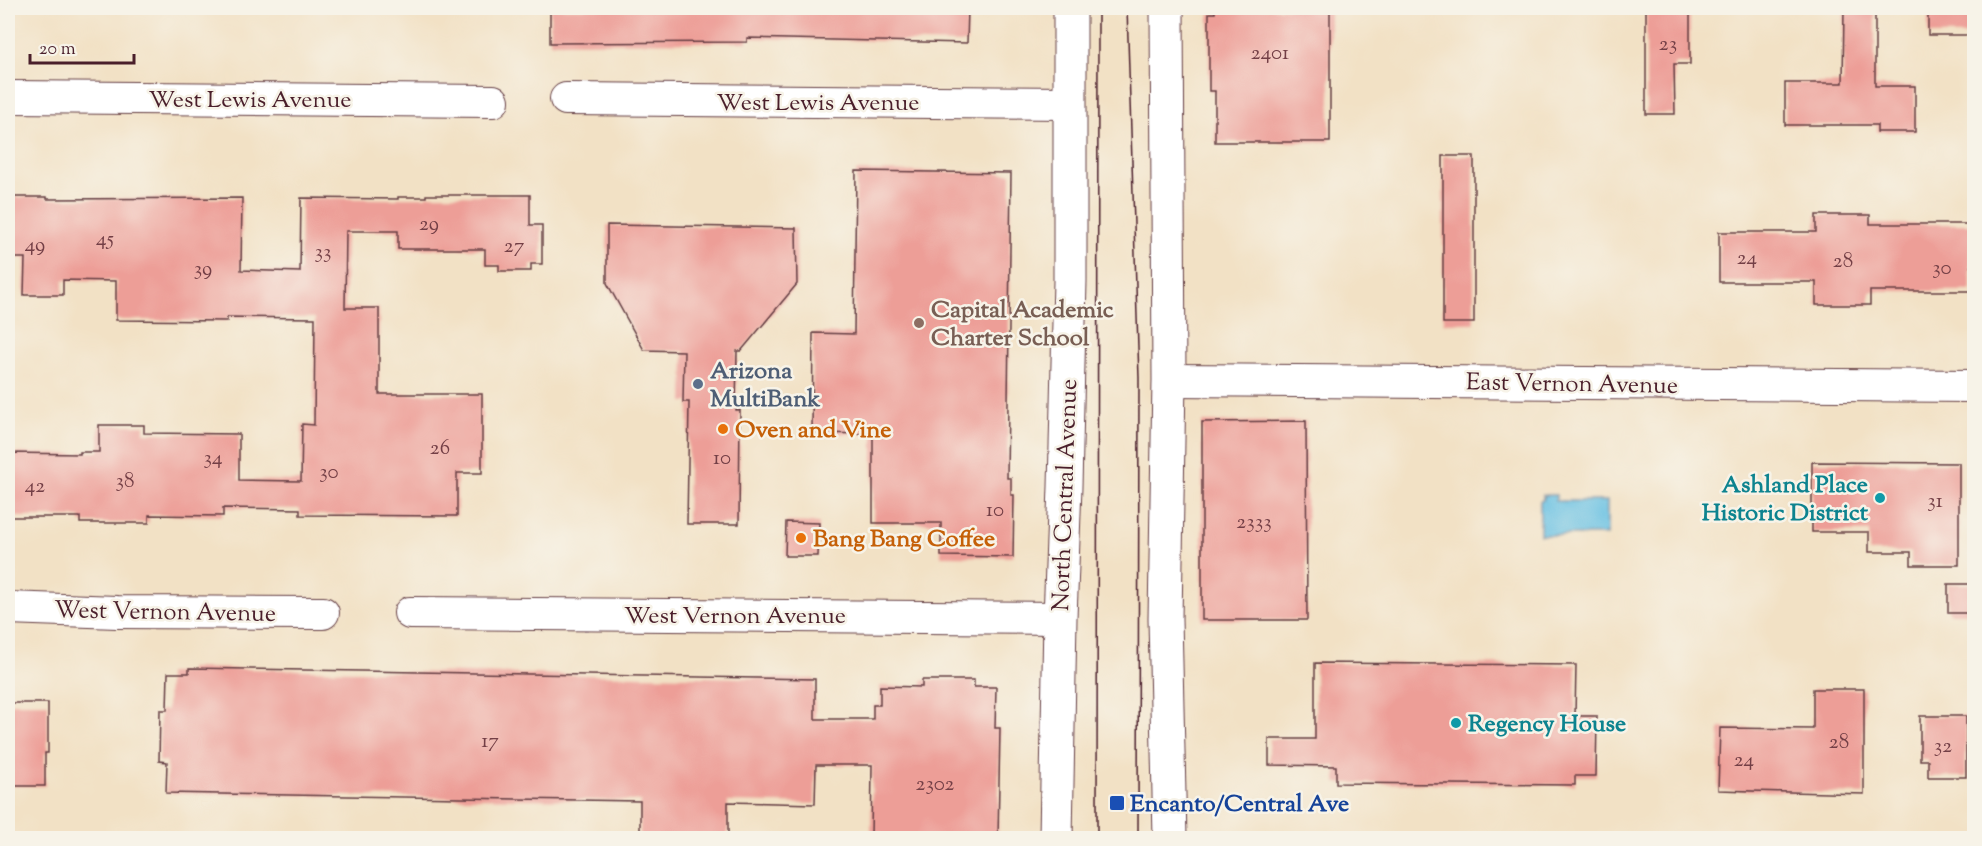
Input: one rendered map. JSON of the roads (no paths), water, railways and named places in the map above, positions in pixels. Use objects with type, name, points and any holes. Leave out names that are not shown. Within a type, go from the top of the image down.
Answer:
[{"type":"main road","name":"North Central Avenue","points":[[1056,838],[1070,281],[1070,8]]},
{"type":"main road","points":[[1167,8],[1169,380],[1165,619],[1170,838]]},
{"type":"street","name":"West Lewis Avenue","points":[[8,97],[493,101]]},
{"type":"street","name":"West Lewis Avenue","points":[[566,99],[1070,103]]},
{"type":"street","name":"East Vernon Avenue","points":[[1169,380],[1974,386]]},
{"type":"street","name":"West Vernon Avenue","points":[[8,608],[117,612],[323,613]]},
{"type":"street","name":"West Vernon Avenue","points":[[410,613],[1060,618]]},
{"type":"water","points":[[1543,495],[1556,495],[1556,501],[1607,501],[1607,535],[1540,535],[1540,501],[1543,500]]},
{"type":"tram line","points":[[1097,838],[1098,8]]},
{"type":"tram line","points":[[1127,8],[1139,378],[1138,838]]},
{"type":"place","name":"Capital Academic Charter School","points":[[919,323]]},
{"type":"place","name":"Arizona MultiBank","points":[[698,384]]},
{"type":"place","name":"Oven and Vine","points":[[723,429]]},
{"type":"place","name":"Ashland Place Historic District","points":[[1880,498]]},
{"type":"place","name":"Bang Bang Coffee","points":[[801,538]]},
{"type":"place","name":"Regency House","points":[[1456,723]]},
{"type":"place","name":"Encanto/Central Ave","points":[[1117,803]]}]
